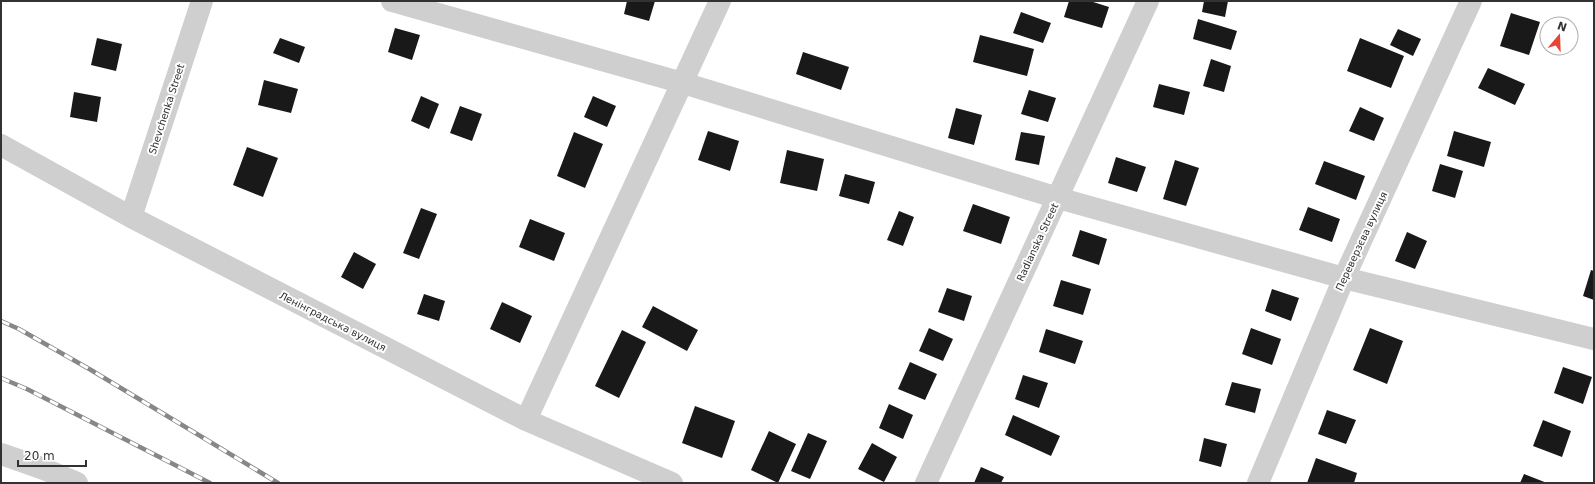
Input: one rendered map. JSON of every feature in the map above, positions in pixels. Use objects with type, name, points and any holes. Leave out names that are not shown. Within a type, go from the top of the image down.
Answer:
[{"type":"street","name":"Shevchenka Street","points":[[131,218],[202,1]]},
{"type":"street","points":[[392,1],[683,83],[1058,198],[1344,278],[1594,339]]},
{"type":"street","points":[[526,420],[720,1]]},
{"type":"street","name":"Radianska Street","points":[[926,483],[1148,1]]},
{"type":"street","name":"Переверзєва вулиця","points":[[1258,483],[1344,278],[1471,1]]},
{"type":"street","name":"Ленінградська вулиця","points":[[1,145],[131,218],[526,420],[672,483]]},
{"type":"street","points":[[1,454],[41,476],[78,483]]},
{"type":"building","points":[[627,1],[655,1],[649,21],[624,14]]},
{"type":"building","points":[[1069,1],[1090,1],[1109,7],[1102,28],[1064,17]]},
{"type":"building","points":[[1204,1],[1228,1],[1225,17],[1202,12]]},
{"type":"building","points":[[1021,12],[1051,23],[1043,43],[1013,33]]},
{"type":"building","points":[[1511,13],[1539,22],[1529,55],[1500,46]]},
{"type":"building","points":[[1198,19],[1237,31],[1231,50],[1193,39]]},
{"type":"building","points":[[395,28],[420,35],[412,60],[388,52]]},
{"type":"building","points":[[1398,29],[1421,39],[1413,56],[1390,45]]},
{"type":"building","points":[[980,35],[1034,49],[1027,76],[973,62]]},
{"type":"building","points":[[97,38],[122,44],[116,71],[91,65]]},
{"type":"building","points":[[280,38],[305,47],[299,63],[273,53]]},
{"type":"building","points":[[1360,38],[1404,56],[1391,88],[1347,71]]},
{"type":"building","points":[[803,52],[849,67],[841,90],[796,74]]},
{"type":"building","points":[[1211,59],[1231,66],[1224,92],[1203,86]]},
{"type":"building","points":[[1488,68],[1525,84],[1515,105],[1478,88]]},
{"type":"building","points":[[264,80],[298,89],[291,113],[258,105]]},
{"type":"building","points":[[1159,84],[1190,92],[1184,115],[1153,107]]},
{"type":"building","points":[[1029,90],[1056,98],[1048,122],[1021,114]]},
{"type":"building","points":[[74,92],[101,97],[97,122],[70,117]]},
{"type":"building","points":[[421,96],[439,104],[429,129],[411,121]]},
{"type":"building","points":[[593,96],[616,106],[607,127],[584,117]]},
{"type":"building","points":[[460,106],[482,114],[472,141],[450,133]]},
{"type":"building","points":[[1360,107],[1384,118],[1374,141],[1349,131]]},
{"type":"building","points":[[956,108],[982,115],[974,145],[948,138]]},
{"type":"building","points":[[708,131],[739,141],[730,171],[698,160]]},
{"type":"building","points":[[1454,131],[1491,142],[1484,167],[1447,156]]},
{"type":"building","points":[[574,132],[603,144],[585,188],[557,176]]},
{"type":"building","points":[[1021,132],[1045,136],[1039,165],[1015,160]]},
{"type":"building","points":[[247,147],[278,158],[263,197],[233,185]]},
{"type":"building","points":[[787,150],[824,159],[817,191],[780,183]]},
{"type":"building","points":[[1116,157],[1146,167],[1137,192],[1108,183]]},
{"type":"building","points":[[1175,160],[1199,168],[1186,206],[1163,199]]},
{"type":"building","points":[[1324,161],[1365,176],[1356,200],[1315,184]]},
{"type":"building","points":[[1440,164],[1463,171],[1455,198],[1432,191]]},
{"type":"building","points":[[845,174],[875,182],[869,204],[839,196]]},
{"type":"building","points":[[973,204],[1010,217],[1001,244],[963,231]]},
{"type":"building","points":[[1308,207],[1340,219],[1332,242],[1299,230]]},
{"type":"building","points":[[421,208],[437,214],[419,259],[403,253]]},
{"type":"building","points":[[899,211],[914,217],[903,246],[887,240]]},
{"type":"building","points":[[530,219],[565,233],[554,261],[519,247]]},
{"type":"building","points":[[1080,230],[1107,239],[1099,265],[1072,256]]},
{"type":"building","points":[[1407,232],[1427,241],[1415,269],[1395,261]]},
{"type":"building","points":[[354,252],[376,264],[363,289],[341,277]]},
{"type":"building","points":[[1591,270],[1594,271],[1594,300],[1583,296]]},
{"type":"building","points":[[1061,280],[1091,289],[1083,315],[1053,306]]},
{"type":"building","points":[[947,288],[972,296],[964,321],[938,312]]},
{"type":"building","points":[[1272,289],[1299,298],[1291,321],[1265,311]]},
{"type":"building","points":[[424,294],[445,301],[439,321],[417,314]]},
{"type":"building","points":[[502,302],[532,316],[520,343],[490,329]]},
{"type":"building","points":[[653,306],[698,330],[687,351],[642,327]]},
{"type":"building","points":[[929,328],[953,339],[943,361],[919,351]]},
{"type":"building","points":[[1251,328],[1281,339],[1272,365],[1242,354]]},
{"type":"building","points":[[1370,328],[1403,341],[1387,384],[1353,370]]},
{"type":"building","points":[[1046,329],[1083,341],[1075,364],[1039,352]]},
{"type":"building","points":[[622,330],[646,342],[619,398],[595,386]]},
{"type":"building","points":[[910,362],[937,374],[925,400],[898,389]]},
{"type":"building","points":[[1563,367],[1592,377],[1583,404],[1554,393]]},
{"type":"building","points":[[1023,375],[1048,383],[1039,408],[1015,399]]},
{"type":"building","points":[[1232,382],[1261,389],[1255,413],[1225,405]]},
{"type":"building","points":[[889,404],[913,415],[903,439],[879,428]]},
{"type":"building","points":[[695,406],[735,421],[722,458],[682,443]]},
{"type":"building","points":[[1327,410],[1356,420],[1346,444],[1318,434]]},
{"type":"building","points":[[1013,415],[1060,436],[1051,456],[1005,435]]},
{"type":"building","points":[[1543,420],[1571,431],[1562,457],[1533,446]]},
{"type":"building","points":[[769,431],[796,444],[778,483],[751,470]]},
{"type":"building","points":[[808,433],[827,441],[810,479],[791,471]]},
{"type":"building","points":[[1204,438],[1227,444],[1221,467],[1199,461]]},
{"type":"building","points":[[872,443],[897,457],[884,482],[858,469]]},
{"type":"building","points":[[1316,458],[1357,473],[1354,483],[1307,483]]},
{"type":"building","points":[[981,467],[1004,477],[1001,483],[974,483]]},
{"type":"building","points":[[1524,474],[1547,483],[1520,483]]},
{"type":"railway","points":[[1,321],[19,329],[91,370],[278,483]]},
{"type":"railway","points":[[1,378],[27,389],[210,483]]}]
